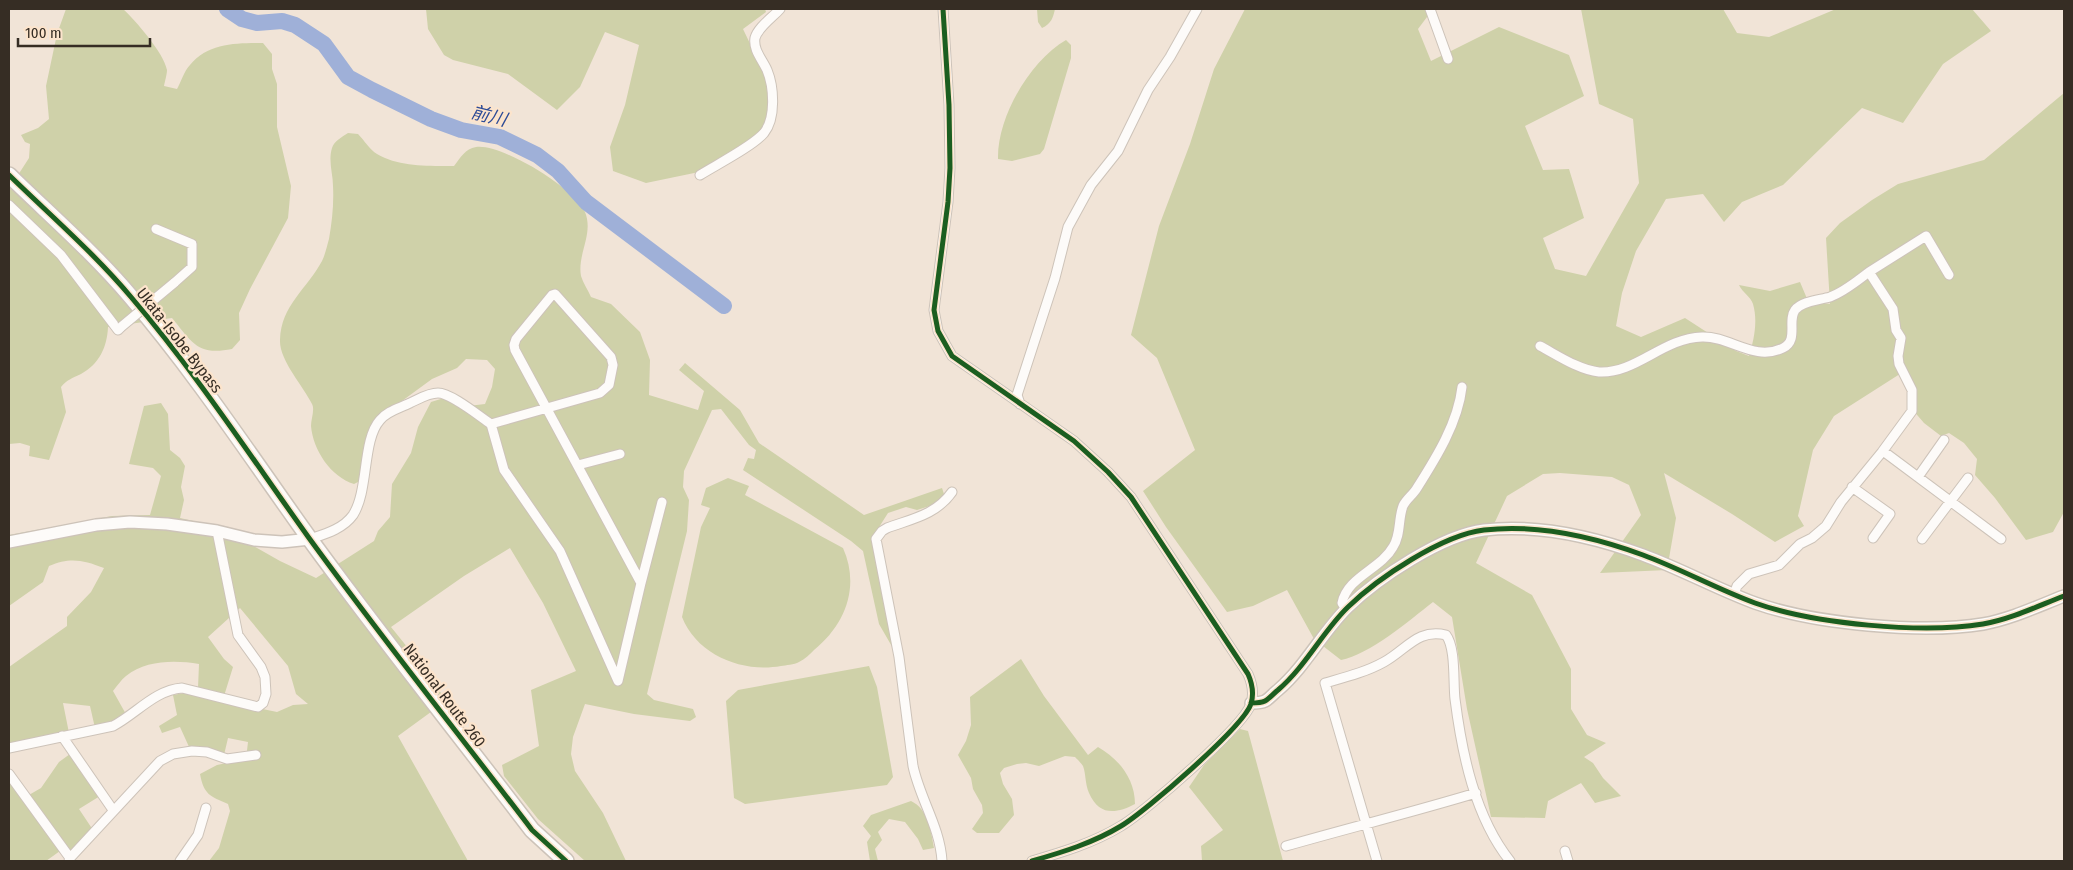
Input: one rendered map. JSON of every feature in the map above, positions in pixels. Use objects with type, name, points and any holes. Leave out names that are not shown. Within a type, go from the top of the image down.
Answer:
[{"type":"highway","name":"Ukata-Isobe Bypass","points":[[9,175],[79,240],[137,304],[204,389],[310,539]]},
{"type":"highway","name":"National Route 260","points":[[310,539],[532,830],[566,861]]},
{"type":"street","points":[[700,175],[757,140],[770,124],[772,102],[769,78],[766,68],[757,53],[755,38],[761,28],[780,9]]},
{"type":"street","points":[[942,9],[949,105],[950,168],[948,202],[934,310],[938,331],[952,356],[1074,440],[1131,497],[1252,682],[1251,703],[1236,725],[1180,778],[1136,816],[1098,838],[1072,849],[1032,861]]},
{"type":"street","points":[[1020,404],[1017,395],[1055,278],[1068,227],[1091,185],[1118,151],[1148,90],[1170,57],[1197,9]]},
{"type":"street","points":[[1430,9],[1448,59]]},
{"type":"street","points":[[9,205],[61,255],[118,330],[192,267],[192,244],[156,229]]},
{"type":"street","points":[[1540,346],[1587,370],[1599,372],[1627,367],[1672,343],[1703,337],[1753,352],[1783,348],[1791,340],[1793,314],[1798,307],[1840,292],[1926,236],[1949,275]]},
{"type":"street","points":[[1734,594],[1737,586],[1749,574],[1777,566],[1800,544],[1812,538],[1826,526],[1852,487],[1883,451],[1912,411],[1912,397],[1909,384],[1899,364],[1898,356],[1901,338],[1896,330],[1893,309],[1869,272]]},
{"type":"street","points":[[491,424],[548,408],[600,393],[609,385],[613,365],[607,351],[555,294],[552,295],[514,344],[516,350],[548,408],[642,583]]},
{"type":"street","points":[[1346,609],[1342,602],[1344,594],[1352,584],[1394,547],[1404,504],[1416,491],[1440,448],[1460,402],[1462,387]]},
{"type":"street","points":[[9,542],[96,525],[130,522],[217,530],[254,540],[282,542],[310,539],[336,529],[351,517],[360,499],[373,432],[379,420],[388,412],[428,395],[444,394],[491,424],[504,470],[560,552],[618,681],[662,502]]},
{"type":"street","points":[[1918,477],[1944,440]]},
{"type":"street","points":[[1883,451],[2001,539]]},
{"type":"street","points":[[578,465],[620,454]]},
{"type":"street","points":[[1922,539],[1968,478]]},
{"type":"street","points":[[1852,487],[1890,514],[1872,538]]},
{"type":"street","points":[[942,861],[939,837],[916,782],[899,658],[876,539],[887,528],[933,511],[952,492]]},
{"type":"street","points":[[1251,703],[1264,702],[1283,685],[1346,609],[1387,576],[1448,540],[1481,530],[1528,529],[1596,540],[1644,555],[1757,604],[1794,614],[1876,625],[1953,627],[1983,624],[2013,616],[2064,596]]},
{"type":"street","points":[[9,748],[113,726],[172,688],[182,688],[258,707],[263,703],[266,694],[265,678],[261,667],[238,635],[217,530]]},
{"type":"street","points":[[1377,861],[1325,682],[1359,674],[1385,662],[1418,638],[1436,633],[1446,635],[1451,646],[1458,716],[1466,760],[1476,793],[1491,833],[1510,861]]},
{"type":"street","points":[[62,736],[113,810]]},
{"type":"street","points":[[9,774],[70,860],[113,810],[160,761],[173,754],[192,751],[207,752],[227,759],[256,755]]},
{"type":"street","points":[[1286,846],[1476,793]]},
{"type":"street","points":[[180,861],[198,835],[206,808]]},
{"type":"street","points":[[1565,852],[1568,861]]},
{"type":"green space","points":[[66,9],[123,9],[161,55],[167,70],[164,86],[177,89],[188,67],[205,52],[233,44],[263,43],[272,54],[272,69],[277,84],[277,127],[291,186],[288,218],[239,313],[240,340],[232,349],[220,351],[203,349],[191,340],[172,318],[108,327],[106,342],[101,355],[87,370],[70,379],[61,387],[66,412],[49,460],[29,456],[30,446],[20,443],[9,444],[9,189],[29,158],[30,144],[25,142],[21,135],[38,128],[49,119],[46,86],[57,34]]},
{"type":"green space","points":[[426,9],[765,9],[766,12],[743,29],[766,77],[770,103],[767,123],[755,138],[699,172],[646,183],[613,171],[610,147],[625,105],[639,45],[605,32],[580,87],[557,110],[508,74],[453,60],[444,55],[428,29]]},
{"type":"green space","points":[[1037,9],[1055,9],[1048,25],[1042,28],[1038,22]]},
{"type":"green space","points":[[1245,9],[1433,9],[1418,29],[1431,61],[1499,27],[1569,55],[1584,96],[1525,126],[1543,170],[1569,169],[1584,218],[1543,238],[1555,269],[1586,276],[1639,183],[1633,119],[1599,104],[1581,9],[1723,9],[1737,33],[1769,37],[1836,9],[1972,9],[1991,31],[1943,64],[1903,123],[1862,108],[1783,185],[1742,202],[1724,222],[1703,194],[1666,199],[1636,251],[1622,293],[1616,326],[1641,337],[1685,318],[1736,351],[1749,356],[1755,330],[1755,317],[1752,301],[1739,285],[1770,291],[1800,282],[1808,301],[1830,304],[1826,238],[1840,223],[1898,184],[1984,160],[2064,93],[2064,512],[2053,532],[2026,540],[1995,498],[1975,475],[1977,459],[1964,443],[1949,433],[1941,436],[1924,423],[1912,409],[1903,372],[1834,416],[1813,450],[1798,516],[1804,526],[1775,542],[1664,473],[1676,518],[1667,570],[1600,573],[1641,515],[1629,485],[1612,477],[1560,473],[1543,474],[1507,496],[1476,563],[1532,595],[1571,669],[1571,709],[1587,735],[1606,743],[1584,757],[1593,763],[1603,778],[1621,796],[1595,803],[1581,783],[1548,801],[1545,818],[1491,817],[1467,709],[1452,617],[1433,602],[1376,644],[1352,657],[1341,660],[1314,639],[1287,590],[1253,606],[1227,612],[1166,527],[1143,491],[1195,450],[1157,358],[1131,335],[1159,226],[1190,144],[1214,69]]},
{"type":"green space","points":[[1066,40],[1071,45],[1071,58],[1044,149],[1040,154],[1012,161],[998,159],[1003,126],[1018,92],[1040,62],[1053,49]]},
{"type":"green space","points":[[348,133],[358,134],[374,152],[404,164],[454,166],[464,154],[476,147],[502,152],[536,169],[568,192],[579,202],[587,220],[587,236],[580,268],[582,279],[591,297],[611,304],[640,332],[650,360],[649,395],[698,410],[704,391],[679,370],[685,363],[740,410],[759,443],[864,515],[942,488],[945,497],[936,504],[917,510],[906,507],[888,513],[874,535],[894,650],[879,624],[863,551],[851,541],[743,470],[748,458],[754,459],[756,450],[749,445],[721,409],[712,410],[684,471],[683,487],[689,500],[687,531],[647,694],[654,700],[693,709],[696,717],[690,721],[634,714],[585,704],[573,737],[571,754],[575,771],[603,813],[626,861],[585,861],[538,819],[504,776],[502,765],[539,746],[531,690],[576,671],[543,603],[510,548],[464,576],[391,627],[429,674],[446,701],[398,736],[468,861],[209,861],[219,848],[230,811],[228,804],[212,797],[206,791],[200,774],[217,765],[246,759],[248,742],[228,738],[224,755],[190,749],[180,727],[162,733],[159,726],[177,715],[173,695],[184,693],[277,712],[293,705],[308,704],[296,694],[288,666],[240,608],[208,637],[224,659],[233,667],[224,696],[198,688],[199,664],[161,662],[152,664],[126,676],[113,691],[127,716],[117,723],[95,728],[90,706],[63,703],[69,733],[9,746],[9,667],[67,626],[67,617],[91,592],[104,568],[76,561],[64,561],[49,566],[43,582],[9,606],[9,535],[112,516],[150,515],[161,476],[153,468],[129,464],[144,406],[161,403],[168,414],[170,450],[180,458],[185,466],[181,487],[184,500],[180,518],[220,527],[280,561],[316,578],[374,541],[378,531],[390,517],[392,484],[411,453],[418,427],[431,402],[444,398],[460,407],[485,404],[492,387],[495,369],[487,360],[466,359],[457,368],[432,379],[376,420],[362,480],[354,484],[338,475],[319,453],[312,435],[313,406],[283,356],[280,340],[281,328],[290,307],[316,271],[325,253],[329,239],[333,206],[331,153],[334,143]]},
{"type":"green space","points":[[728,478],[749,486],[745,495],[843,548],[850,576],[847,604],[842,616],[825,640],[797,663],[766,667],[736,664],[710,651],[698,642],[682,617],[701,527],[710,508],[701,505],[706,488]]},
{"type":"green space","points":[[1021,659],[1044,696],[1088,755],[1098,747],[1113,757],[1119,764],[1129,778],[1135,804],[1115,811],[1109,811],[1098,806],[1088,790],[1083,766],[1075,757],[1065,756],[1039,766],[1026,763],[1004,768],[1000,773],[1003,784],[1012,799],[1014,815],[999,833],[977,833],[972,829],[983,813],[982,805],[973,789],[971,778],[958,755],[966,741],[971,725],[970,697]]},
{"type":"green space","points":[[869,666],[877,687],[893,777],[887,785],[745,804],[734,798],[726,701],[738,690]]},
{"type":"green space","points":[[1240,729],[1248,731],[1283,861],[1202,861],[1201,846],[1223,830],[1189,787],[1204,765]]},
{"type":"green space","points":[[70,754],[100,796],[79,809],[93,830],[73,853],[67,846],[46,861],[9,861],[9,782],[22,799],[41,788],[59,762]]},
{"type":"green space","points":[[911,801],[921,809],[928,821],[934,848],[923,850],[918,839],[905,822],[889,819],[878,832],[882,840],[875,849],[878,861],[870,861],[867,842],[871,836],[863,826],[871,815]]},
{"type":"waterway","name":"前川","points":[[227,9],[242,19],[257,23],[282,21],[295,25],[324,44],[348,77],[372,90],[431,119],[461,130],[500,137],[537,155],[558,171],[586,202],[724,306]]},
{"type":"cycle path","points":[[943,9],[949,105],[950,168],[948,202],[934,310],[938,331],[952,356],[1074,441],[1108,472],[1131,497],[1248,674],[1252,689],[1251,704],[1231,731],[1192,768],[1133,818],[1089,842],[1032,861]]},
{"type":"cycle path","points":[[9,175],[102,265],[155,326],[201,385],[309,538],[392,648],[532,830],[566,861]]},
{"type":"cycle path","points":[[1251,703],[1260,703],[1267,700],[1288,681],[1339,616],[1376,583],[1430,549],[1449,540],[1484,530],[1524,529],[1545,531],[1605,543],[1671,566],[1755,603],[1807,617],[1837,622],[1900,627],[1958,627],[1983,624],[2014,616],[2064,596]]}]
